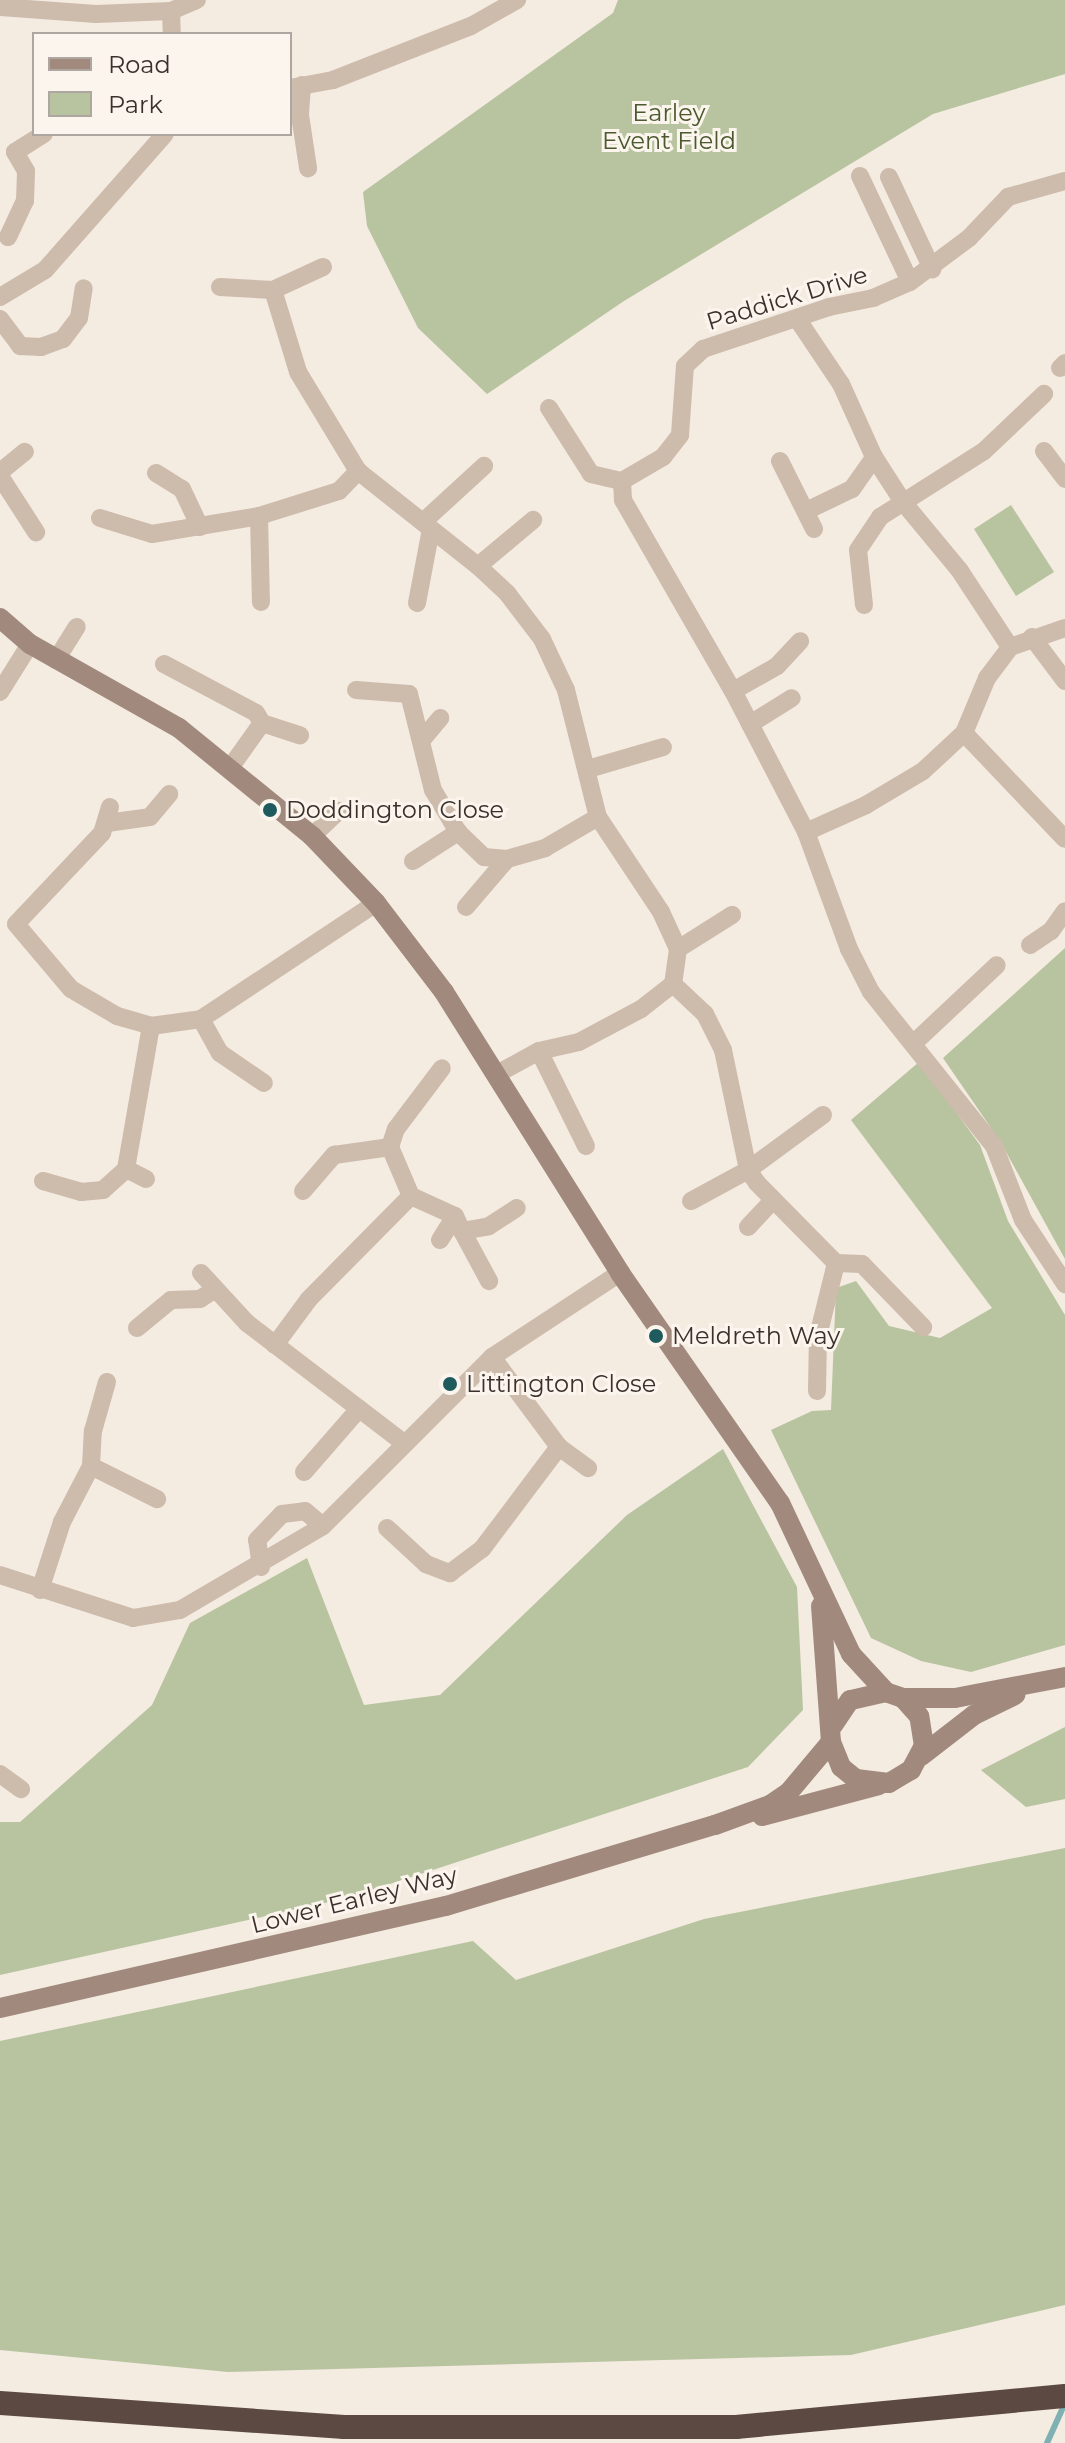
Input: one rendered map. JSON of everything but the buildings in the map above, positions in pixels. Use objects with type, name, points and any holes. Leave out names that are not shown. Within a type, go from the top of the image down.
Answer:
[{"type":"highway","points":[[0,2403],[344,2427],[736,2427],[1065,2396]]},
{"type":"main road","points":[[0,618],[30,644],[140,704],[230,768],[312,836],[376,903],[444,992],[620,1273],[780,1503],[851,1654],[919,1716],[924,1732],[921,1756]]},
{"type":"main road","points":[[819,1586],[832,1733],[841,1767],[856,1779],[884,1784],[911,1770],[921,1756],[974,1715],[1030,1687],[1065,1677]]},
{"type":"main road","points":[[832,1733],[850,1700],[1030,1687]]},
{"type":"main road","name":"Lower Earley Way","points":[[715,1825],[770,1805],[789,1792],[832,1733]]},
{"type":"main road","name":"Lower Earley Way","points":[[0,2008],[446,1906],[715,1825],[884,1784]]},
{"type":"street","points":[[0,7],[20,4],[96,14],[171,11],[197,0]]},
{"type":"street","points":[[308,168],[296,87],[322,82],[471,26],[517,0]]},
{"type":"street","points":[[171,11],[172,32]]},
{"type":"street","points":[[96,14],[96,32]]},
{"type":"street","points":[[8,237],[25,201],[26,171],[8,149],[39,136]]},
{"type":"street","points":[[0,297],[45,270],[163,136]]},
{"type":"street","name":"Paddick Drive","points":[[860,176],[910,282]]},
{"type":"street","points":[[889,177],[932,269]]},
{"type":"street","name":"Paddick Drive","points":[[622,481],[663,457],[680,435],[685,366],[703,349],[910,282],[932,269],[1008,197],[1065,181]]},
{"type":"street","points":[[220,287],[273,290],[323,267]]},
{"type":"street","points":[[0,319],[20,346],[41,347],[63,339],[79,318],[84,288]]},
{"type":"street","points":[[273,290],[298,372],[358,471],[478,566],[507,593],[542,639],[566,690],[598,817],[661,912],[678,949],[673,984],[641,1009],[579,1042],[539,1051],[497,1074]]},
{"type":"street","points":[[798,320],[841,384],[874,457],[903,502],[960,571],[1010,647]]},
{"type":"street","points":[[864,605],[858,550],[880,517],[984,451],[1044,394]]},
{"type":"street","points":[[549,417],[591,474],[622,481],[623,500],[733,691],[806,832],[865,981],[994,1146],[1023,1220],[1065,1284]]},
{"type":"street","points":[[1044,451],[1065,479]]},
{"type":"street","points":[[25,452],[0,474],[36,532]]},
{"type":"street","points":[[806,511],[852,489],[874,457]]},
{"type":"street","points":[[780,461],[814,529]]},
{"type":"street","points":[[417,603],[427,525],[484,466]]},
{"type":"street","points":[[100,518],[152,534],[200,527],[259,516],[339,491],[358,471]]},
{"type":"street","points":[[156,473],[182,489],[200,527]]},
{"type":"street","points":[[259,516],[261,602]]},
{"type":"street","points":[[478,566],[533,520]]},
{"type":"street","points":[[56,660],[77,627]]},
{"type":"street","points":[[806,832],[866,805],[923,771],[964,733],[987,678],[1010,647],[1065,628]]},
{"type":"street","points":[[1032,637],[1065,681]]},
{"type":"street","points":[[733,691],[777,666],[800,641]]},
{"type":"street","points":[[0,692],[30,644]]},
{"type":"street","points":[[164,664],[235,698],[262,723],[300,735]]},
{"type":"street","points":[[356,690],[409,694],[433,790],[458,832],[484,857],[507,859],[545,848],[598,817]]},
{"type":"street","points":[[750,724],[792,698]]},
{"type":"street","points":[[421,741],[440,718]]},
{"type":"street","points":[[230,768],[262,723]]},
{"type":"street","points":[[964,733],[1065,839]]},
{"type":"street","points":[[588,769],[663,747]]},
{"type":"street","points":[[169,794],[150,817],[109,815],[83,856],[8,920],[71,989],[117,1016],[151,1026],[201,1019],[376,903]]},
{"type":"street","points":[[312,836],[339,811]]},
{"type":"street","points":[[413,861],[458,832]]},
{"type":"street","points":[[466,907],[507,859]]},
{"type":"street","points":[[1030,945],[1051,931],[1065,911]]},
{"type":"street","points":[[678,949],[732,915]]},
{"type":"street","points":[[915,1042],[997,965]]},
{"type":"street","points":[[673,984],[705,1014],[723,1050],[748,1170],[773,1200],[836,1263],[862,1264],[923,1327]]},
{"type":"street","points":[[201,1019],[220,1053],[264,1083]]},
{"type":"street","points":[[43,1181],[81,1192],[103,1190],[126,1169],[151,1026]]},
{"type":"street","points":[[539,1051],[586,1146]]},
{"type":"street","points":[[442,1068],[396,1129],[390,1147],[411,1196],[458,1224],[489,1226],[517,1208]]},
{"type":"street","points":[[691,1201],[748,1170],[823,1115]]},
{"type":"street","points":[[303,1191],[334,1155],[390,1147]]},
{"type":"street","points":[[126,1169],[146,1179]]},
{"type":"street","points":[[275,1345],[309,1299],[411,1196]]},
{"type":"street","points":[[748,1227],[773,1200]]},
{"type":"street","points":[[440,1240],[458,1224]]},
{"type":"street","points":[[458,1224],[489,1281]]},
{"type":"street","points":[[817,1391],[818,1336],[836,1263]]},
{"type":"street","points":[[201,1273],[214,1290],[275,1345],[405,1444]]},
{"type":"street","points":[[0,1575],[133,1618],[180,1610],[261,1567],[323,1526],[492,1357],[620,1273]]},
{"type":"street","points":[[137,1328],[171,1300],[200,1299],[214,1290]]},
{"type":"street","points":[[492,1357],[559,1447],[588,1468]]},
{"type":"street","points":[[40,1590],[62,1522],[91,1466],[93,1431],[107,1382]]},
{"type":"street","points":[[304,1472],[359,1409]]},
{"type":"street","points":[[387,1528],[426,1564],[454,1580],[482,1549],[559,1447]]},
{"type":"street","points":[[91,1466],[157,1499]]},
{"type":"street","points":[[261,1567],[257,1540],[282,1514],[305,1511],[323,1526]]},
{"type":"street","points":[[0,1774],[21,1789]]},
{"type":"green space","name":"Earley Event Field","points":[[618,0],[1065,0],[1065,74],[933,114],[624,301],[487,394],[418,328],[367,226],[363,192],[613,13]]},
{"type":"green space","points":[[1011,505],[1054,572],[1016,596],[974,529]]},
{"type":"green space","points":[[1065,948],[1065,1259],[1000,1141],[943,1058]]},
{"type":"green space","points":[[919,1062],[980,1145],[1008,1221],[1065,1315],[1065,1645],[971,1672],[921,1661],[871,1638],[771,1430],[812,1411],[831,1410],[836,1288],[856,1281],[889,1326],[940,1338],[992,1308],[851,1120]]},
{"type":"green space","points":[[723,1449],[797,1587],[803,1710],[748,1767],[347,1898],[0,1975],[0,1822],[20,1822],[152,1705],[190,1623],[307,1558],[364,1705],[440,1695],[627,1515]]},
{"type":"green space","points":[[1065,1727],[1065,1799],[1026,1807],[981,1770]]},
{"type":"green space","points":[[1065,1848],[1065,2305],[851,2355],[228,2372],[0,2350],[0,2041],[473,1941],[516,1980],[704,1919]]},
{"type":"waterway","points":[[1047,2443],[1065,2403]]},
{"type":"place","name":"Doddington Close","points":[[270,810]]},
{"type":"place","name":"Meldreth Way","points":[[656,1336]]},
{"type":"place","name":"Littington Close","points":[[450,1384]]}]
